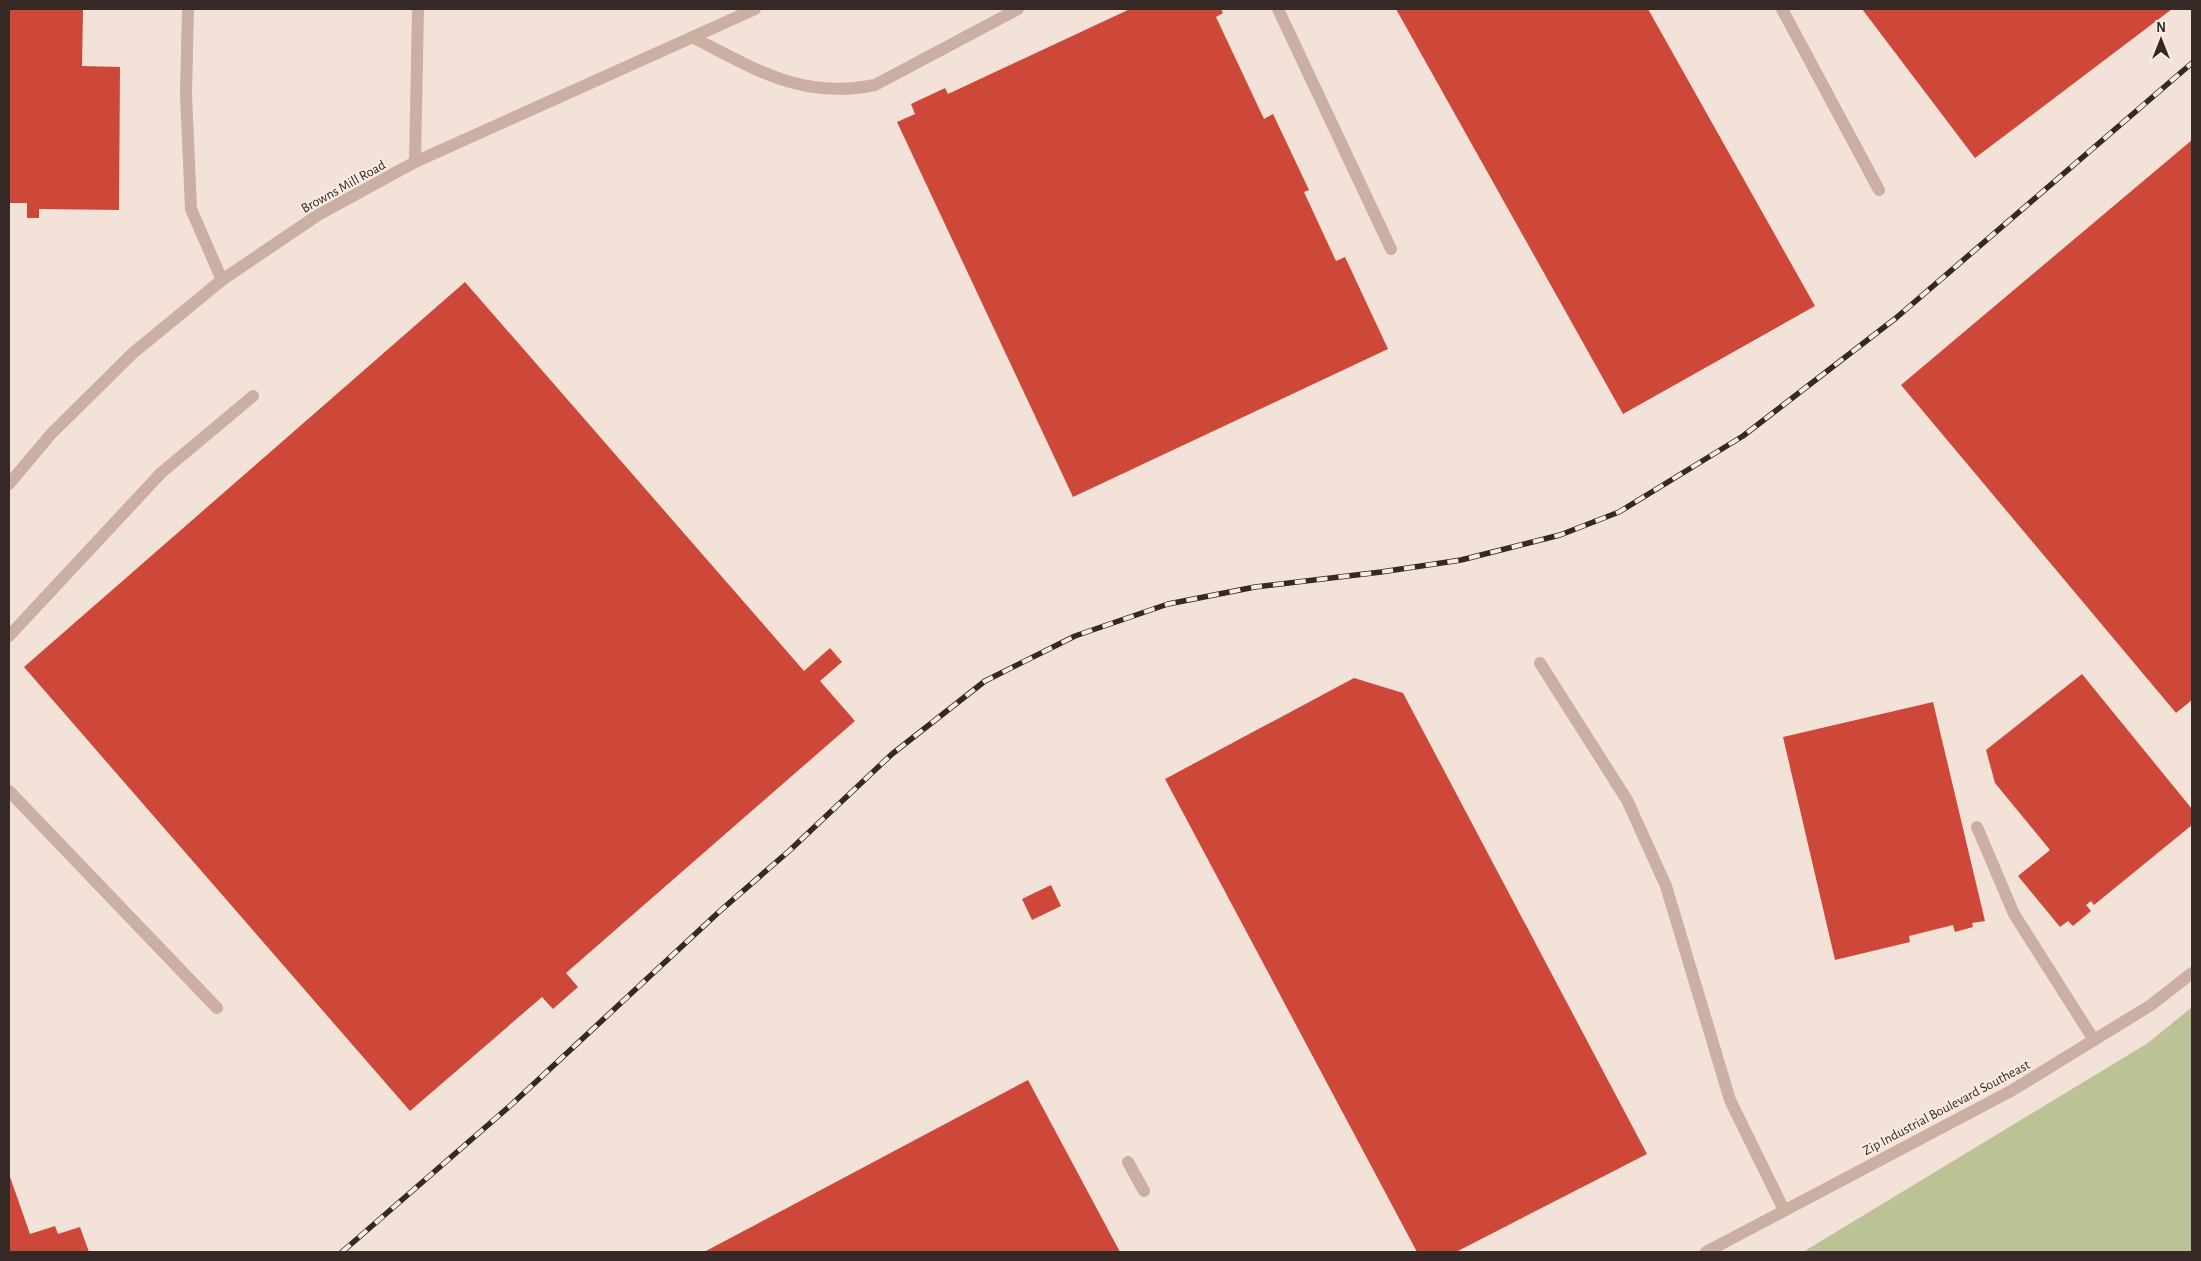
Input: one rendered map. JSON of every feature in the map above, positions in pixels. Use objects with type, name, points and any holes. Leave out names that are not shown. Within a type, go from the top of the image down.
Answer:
[{"type":"street","points":[[188,9],[186,94],[191,209],[222,280]]},
{"type":"street","points":[[416,162],[418,9]]},
{"type":"street","name":"Browns Mill Road","points":[[9,484],[51,434],[133,353],[222,280],[318,215],[416,162],[755,9]]},
{"type":"street","points":[[692,37],[773,78],[827,89],[852,90],[875,85],[1018,9]]},
{"type":"street","points":[[1278,9],[1391,250]]},
{"type":"street","points":[[1782,9],[1879,190]]},
{"type":"street","points":[[9,636],[161,473],[253,396]]},
{"type":"street","points":[[1540,663],[1627,800],[1666,886],[1730,1100],[1784,1210]]},
{"type":"street","points":[[9,791],[216,1008]]},
{"type":"street","points":[[1977,827],[2014,914],[2094,1040]]},
{"type":"street","name":"Zip Industrial Boulevard Southeast","points":[[1706,1252],[2011,1092],[2151,1005],[2192,973]]},
{"type":"street","points":[[1128,1162],[1144,1191]]},
{"type":"green space","points":[[2192,1007],[2192,1252],[1803,1252],[2148,1043]]},
{"type":"building","points":[[9,9],[83,9],[82,66],[120,67],[119,210],[39,209],[39,218],[27,218],[27,203],[9,203]]},
{"type":"building","points":[[1130,9],[1221,9],[1223,13],[1216,17],[1264,119],[1273,114],[1309,190],[1304,192],[1336,261],[1345,257],[1388,349],[1073,497],[897,122],[915,114],[911,104],[945,88],[948,94]]},
{"type":"building","points":[[1396,9],[1648,9],[1815,306],[1623,414]]},
{"type":"building","points":[[1862,9],[2172,9],[1975,158]]},
{"type":"building","points":[[2192,140],[2192,700],[2176,713],[1901,385]]},
{"type":"building","points":[[465,282],[804,671],[830,648],[842,662],[820,681],[855,721],[566,973],[578,987],[553,1009],[542,997],[410,1111],[24,667]]},
{"type":"building","points":[[2082,674],[2192,809],[2192,825],[2094,905],[2091,901],[2086,905],[2091,911],[2073,926],[2068,921],[2060,927],[2018,876],[2050,850],[1995,783],[1986,750]]},
{"type":"building","points":[[1354,678],[1403,693],[1647,1154],[1456,1252],[1417,1252],[1165,779]]},
{"type":"building","points":[[1933,702],[1985,921],[1972,923],[1973,927],[1955,932],[1953,925],[1909,936],[1910,942],[1835,960],[1783,737]]},
{"type":"building","points":[[1051,885],[1061,906],[1032,920],[1022,899]]},
{"type":"building","points":[[1028,1080],[1120,1252],[704,1252]]},
{"type":"building","points":[[9,1174],[30,1234],[55,1226],[58,1234],[80,1227],[89,1252],[9,1252]]},
{"type":"railway","points":[[342,1252],[511,1105],[720,911],[789,851],[892,754],[985,681],[1075,636],[1168,604],[1255,587],[1381,572],[1461,560],[1560,535],[1619,512],[1743,436],[1896,318],[2192,63]]}]
